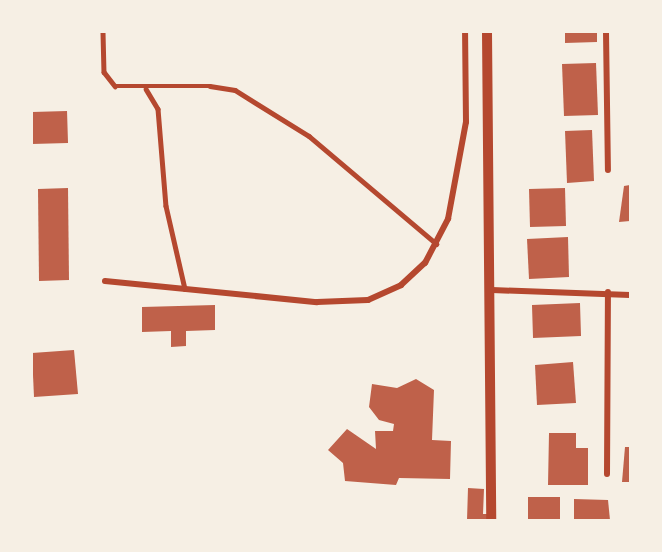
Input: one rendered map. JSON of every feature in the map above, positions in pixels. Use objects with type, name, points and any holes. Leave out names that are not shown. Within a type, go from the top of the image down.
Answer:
[{"type":"street","points":[[105,281],[317,302],[368,300],[415,274],[437,244],[448,219],[466,122],[465,32]]},
{"type":"street","points":[[487,32],[492,290],[491,520]]},
{"type":"street","points":[[606,32],[608,170]]},
{"type":"street","points":[[492,290],[608,292],[630,295]]},
{"type":"street","points":[[606,474],[608,292]]},
{"type":"lane","points":[[103,32],[106,78],[115,86],[146,89],[222,87],[266,106],[309,136],[437,244]]},
{"type":"lane","points":[[146,89],[158,109],[166,206],[185,289]]},
{"type":"building","points":[[565,32],[597,32],[597,42],[565,43]]},
{"type":"building","points":[[596,63],[598,115],[564,116],[562,64]]},
{"type":"building","points":[[67,111],[68,143],[32,144],[32,112]]},
{"type":"building","points":[[592,130],[594,181],[567,183],[565,131]]},
{"type":"building","points":[[630,185],[630,221],[619,222],[624,186]]},
{"type":"building","points":[[68,188],[69,280],[39,281],[38,189]]},
{"type":"building","points":[[565,188],[566,226],[530,227],[529,189]]},
{"type":"building","points":[[568,237],[569,277],[529,279],[527,239]]},
{"type":"building","points":[[580,303],[581,336],[533,338],[532,305]]},
{"type":"building","points":[[215,305],[215,330],[186,331],[186,346],[171,347],[171,331],[142,332],[142,307]]},
{"type":"building","points":[[74,350],[78,394],[34,397],[32,353]]},
{"type":"building","points":[[573,362],[576,403],[537,405],[535,365]]},
{"type":"building","points":[[416,379],[434,390],[432,440],[451,441],[450,479],[399,478],[396,485],[345,481],[343,463],[328,450],[347,429],[376,449],[375,431],[393,431],[394,424],[379,420],[369,407],[372,384],[397,388]]},
{"type":"building","points":[[549,433],[576,433],[576,448],[588,448],[588,485],[548,485]]},
{"type":"building","points":[[625,447],[630,447],[630,482],[622,482]]},
{"type":"building","points":[[468,488],[484,489],[483,514],[488,514],[488,520],[467,520]]},
{"type":"building","points":[[528,497],[560,497],[560,520],[528,520]]},
{"type":"building","points":[[574,499],[608,500],[610,520],[574,520]]}]
